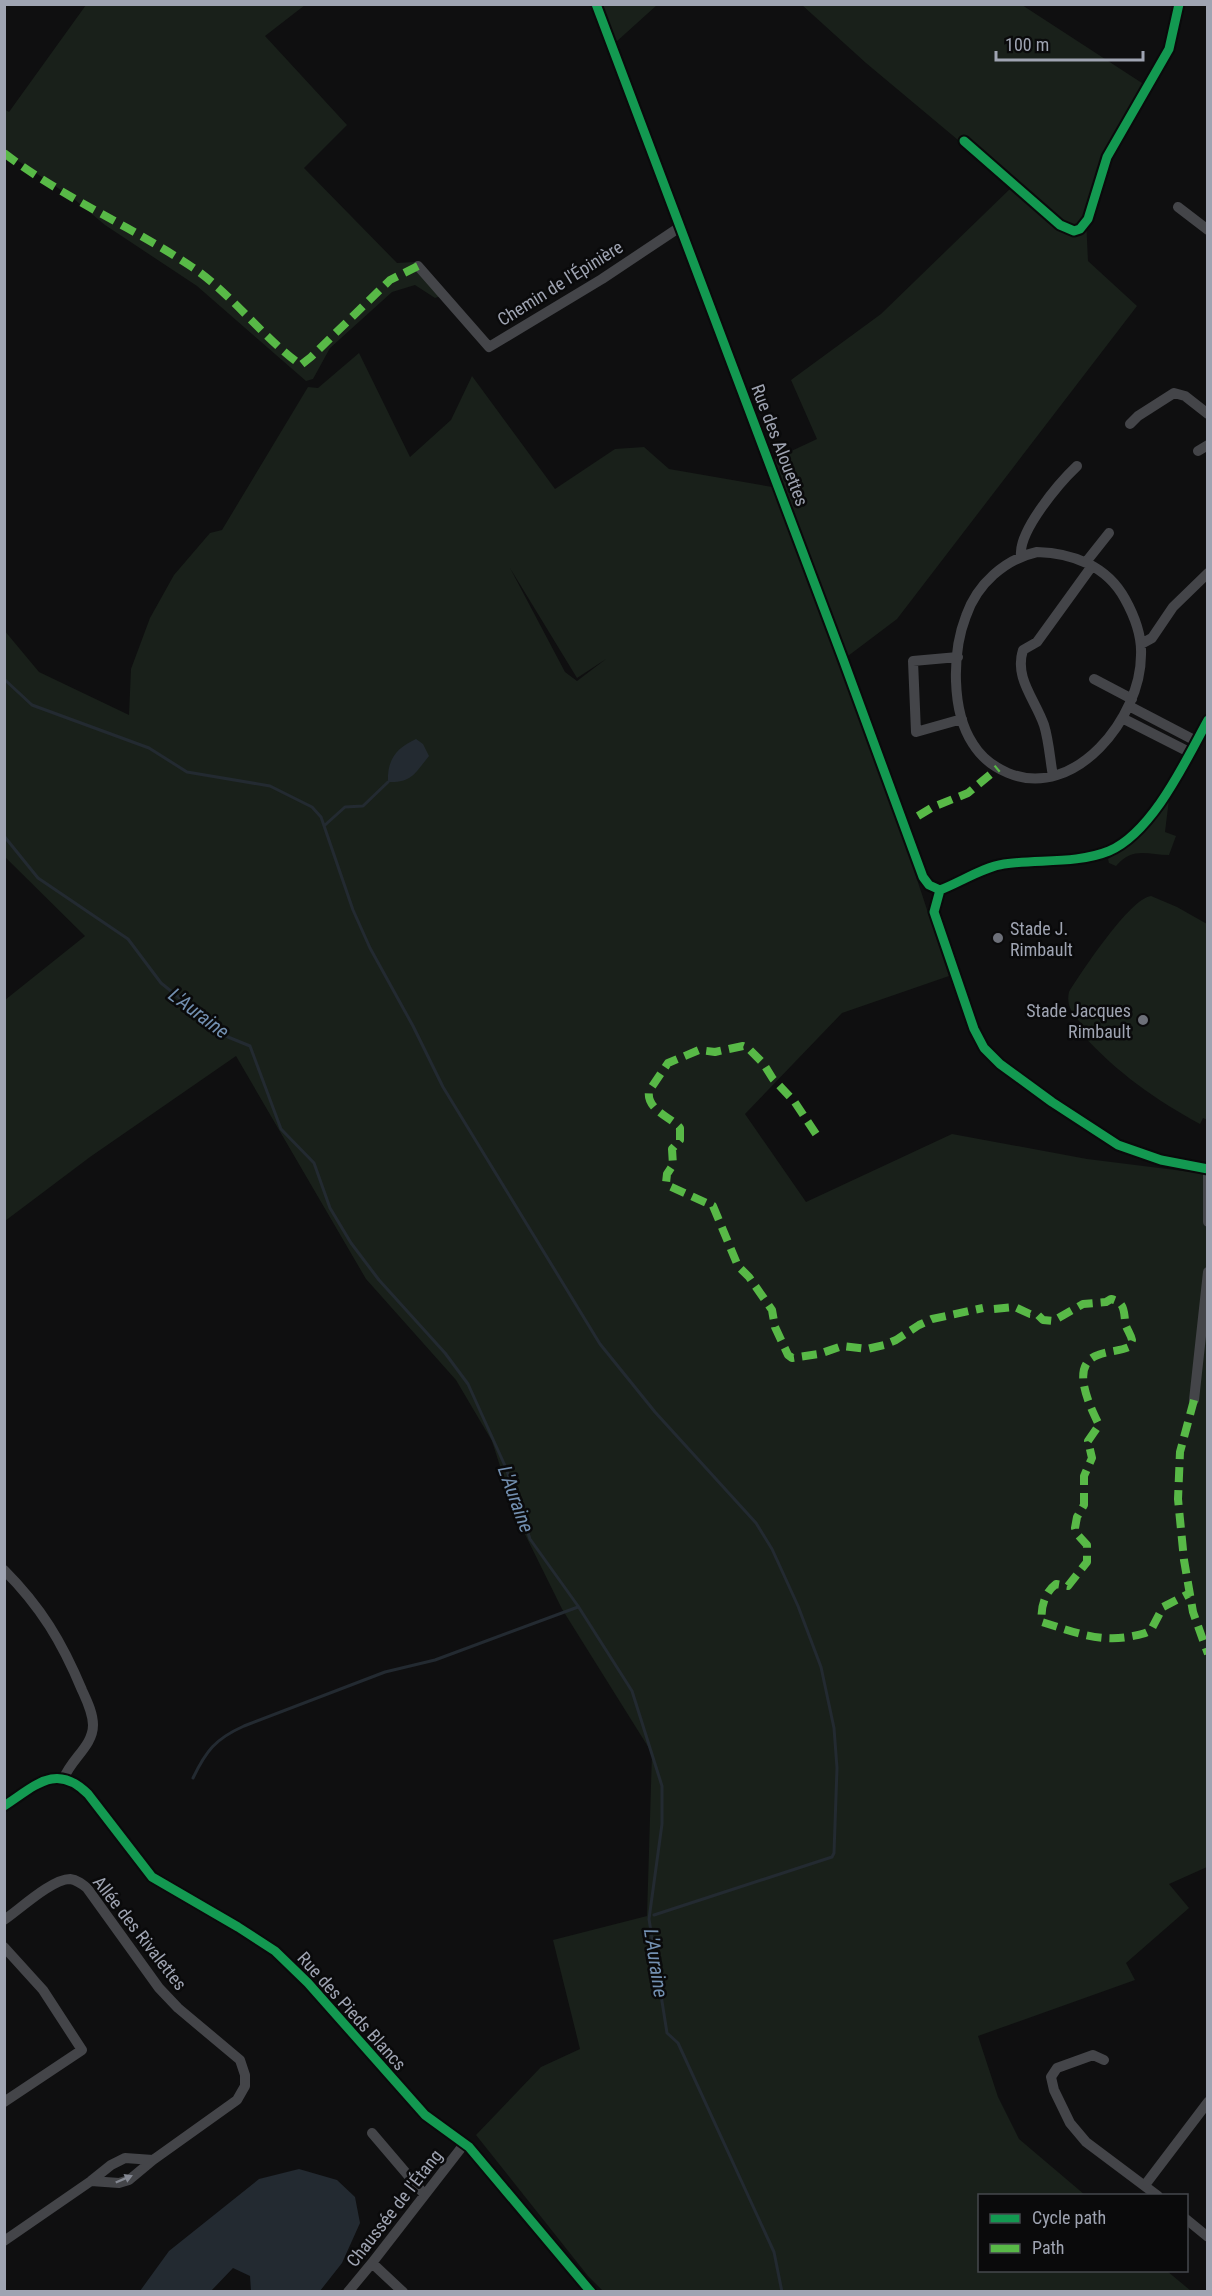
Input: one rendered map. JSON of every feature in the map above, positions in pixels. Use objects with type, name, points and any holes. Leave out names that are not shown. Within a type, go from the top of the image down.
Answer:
[{"type":"street","name":"Rue des Alouettes","points":[[596,4],[848,670],[923,877],[929,885],[940,890]]},
{"type":"street","points":[[964,141],[1060,225],[1074,231],[1080,229],[1088,219],[1107,157],[1169,49],[1179,4]]},
{"type":"street","points":[[1178,207],[1208,230]]},
{"type":"street","name":"Chemin de l'Épinière","points":[[418,266],[489,347],[602,279],[680,227]]},
{"type":"street","points":[[1130,424],[1138,416],[1174,393],[1185,396],[1208,414]]},
{"type":"street","points":[[1197,452],[1208,445]]},
{"type":"street","points":[[1021,556],[1020,550],[1029,527],[1056,487],[1077,466]]},
{"type":"street","points":[[1053,776],[1044,726],[1023,679],[1019,662],[1023,650],[1037,642],[1109,533]]},
{"type":"street","points":[[1037,552],[1059,553],[1077,557],[1089,564],[1123,594],[1136,623],[1141,644],[1138,679],[1130,703],[1122,718],[1101,745],[1072,769],[1053,776],[1034,779],[1017,776],[998,768],[973,745],[962,719],[956,692],[958,657],[966,615],[977,596],[998,570],[1021,556],[1037,552]]},
{"type":"street","points":[[1141,644],[1152,638],[1173,607],[1208,573]]},
{"type":"street","points":[[958,657],[913,661],[916,732],[962,719]]},
{"type":"street","points":[[1094,679],[1130,703],[1196,741]]},
{"type":"street","points":[[1122,718],[1191,753]]},
{"type":"street","points":[[1208,720],[1169,789],[1145,821],[1117,847],[1090,856],[1002,864],[940,890],[934,912],[974,1029],[984,1048],[1000,1064],[1052,1102],[1118,1145],[1161,1160],[1208,1171],[1208,1222]]},
{"type":"street","points":[[1194,1400],[1208,1272]]},
{"type":"street","points":[[4,1570],[29,1594],[43,1614],[72,1666],[91,1711],[93,1726],[91,1736],[64,1778],[50,1779],[4,1806]]},
{"type":"street","name":"Rue des Pieds Blancs","points":[[64,1778],[79,1784],[88,1794],[152,1877],[238,1927],[275,1952],[308,1983],[425,2115],[465,2144],[591,2292]]},
{"type":"street","name":"Allée des Rivalettes","points":[[4,1920],[57,1882],[68,1879],[78,1880],[87,1888],[159,1988],[178,2008],[240,2060],[245,2085],[237,2100],[129,2180],[119,2183],[91,2181]]},
{"type":"street","points":[[4,1947],[43,1990],[82,2050],[4,2102]]},
{"type":"street","points":[[1104,2060],[1093,2055],[1057,2068],[1051,2077],[1054,2090],[1070,2123],[1086,2142],[1156,2194]]},
{"type":"street","points":[[1146,2185],[1208,2102]]},
{"type":"street","points":[[372,2133],[424,2194]]},
{"type":"street","name":"Chaussée de l'Étang","points":[[348,2292],[465,2144]]},
{"type":"street","points":[[4,2241],[111,2165],[125,2158],[153,2160]]},
{"type":"street","points":[[1188,2221],[1208,2237]]},
{"type":"street","points":[[372,2263],[403,2292]]},
{"type":"shaded area","points":[[86,5],[305,5],[265,36],[347,125],[304,168],[397,263],[415,262],[444,295],[435,298],[415,285],[392,292],[330,348],[313,379],[306,381],[197,286],[105,225],[74,199],[5,152],[4,109],[9,112]]},
{"type":"shaded area","points":[[599,5],[657,5],[616,42]]},
{"type":"shaded area","points":[[802,5],[1022,5],[1145,85],[1086,219],[1088,261],[1137,306],[897,619],[844,659],[949,976],[842,1013],[745,1114],[806,1202],[952,1134],[1087,1159],[1207,1174],[1207,1867],[1169,1884],[1189,1908],[1126,1963],[1135,1980],[978,2036],[998,2097],[1019,2139],[1084,2194],[978,2194],[978,2272],[1168,2272],[1191,2291],[603,2291],[588,2276],[476,2135],[541,2067],[580,2049],[553,1940],[647,1916],[652,1753],[562,1609],[516,1516],[492,1441],[456,1380],[366,1279],[236,1056],[90,1157],[5,1221],[5,1000],[85,936],[5,857],[4,630],[39,672],[129,715],[131,669],[150,618],[174,575],[210,533],[222,530],[308,387],[318,388],[359,353],[410,457],[451,420],[472,376],[555,489],[615,449],[644,447],[669,469],[778,488],[768,462],[817,439],[791,380],[881,314],[1013,186],[866,63]],"holes":[[[510,568],[577,678],[606,659],[577,681],[565,672]]]},
{"type":"shaded area","points":[[416,739],[423,744],[429,756],[408,779],[388,782],[389,767],[394,756],[403,746]]},
{"type":"shaded area","points":[[1169,799],[1165,832],[1176,836],[1169,855],[1141,853],[1128,856],[1116,866],[1109,863],[1108,859],[1118,852]]},
{"type":"shaded area","name":"Stade Jacques Rimbault","points":[[1151,896],[1207,924],[1208,1120],[1203,1118],[1200,1124],[1152,1095],[1109,1061],[1082,1034],[1087,1030],[1070,1008],[1069,992],[1084,969],[1119,922],[1142,900]]},
{"type":"shaded area","points":[[299,2169],[337,2180],[355,2197],[360,2223],[342,2263],[320,2291],[251,2291],[250,2276],[233,2268],[211,2291],[140,2291],[169,2251],[259,2179]]},
{"type":"waterway","points":[[4,679],[32,705],[149,748],[187,772],[270,786],[312,807],[321,817],[353,910],[370,948],[413,1026],[443,1087],[600,1344],[655,1412],[756,1523],[772,1549],[798,1606],[821,1667],[834,1728],[837,1768],[834,1853],[832,1857],[654,1915]]},
{"type":"waterway","points":[[325,825],[345,807],[363,806],[388,782]]},
{"type":"waterway","name":"L'Auraine","points":[[4,836],[38,878],[128,939],[161,983],[228,1037],[250,1046],[281,1129],[314,1163],[330,1208],[351,1243],[379,1280],[445,1353],[468,1384],[506,1468],[530,1539],[578,1606],[632,1691],[662,1786],[662,1824],[649,1919],[667,2033],[678,2043],[774,2252],[782,2292]]},
{"type":"waterway","points":[[193,1778],[212,1747],[244,1726],[385,1672],[435,1660],[578,1607]]},
{"type":"marked path","points":[[4,153],[73,198],[192,267],[207,278],[286,354],[301,365],[390,280],[418,266]]},
{"type":"marked path","points":[[918,816],[933,807],[968,793],[998,768]]},
{"type":"marked path","points":[[816,1134],[794,1101],[773,1079],[763,1063],[743,1046],[715,1052],[699,1050],[668,1063],[649,1091],[649,1098],[655,1108],[680,1128],[680,1140],[672,1149],[673,1165],[667,1174],[666,1183],[713,1206],[738,1266],[749,1277],[772,1310],[775,1327],[788,1355],[792,1358],[819,1354],[842,1346],[867,1349],[884,1345],[932,1319],[983,1308]]},
{"type":"marked path","points":[[994,1309],[1015,1307],[1038,1315],[1043,1320],[1053,1321],[1083,1304],[1106,1302],[1111,1299],[1122,1306],[1126,1326],[1132,1340],[1129,1347],[1098,1355],[1089,1360],[1085,1367],[1084,1387],[1099,1425],[1088,1441],[1092,1458],[1084,1476],[1084,1505],[1077,1517],[1075,1528],[1077,1534],[1087,1545],[1087,1562],[1068,1586],[1056,1584],[1049,1591],[1043,1606],[1042,1622],[1095,1637],[1128,1637],[1151,1630],[1163,1607],[1190,1593]]},
{"type":"marked path","points":[[1194,1400],[1180,1452],[1178,1499],[1184,1560],[1193,1612],[1208,1654]]},
{"type":"cycle path","points":[[596,4],[923,877],[929,885],[940,890]]},
{"type":"cycle path","points":[[964,141],[1060,225],[1074,231],[1080,229],[1088,219],[1107,157],[1169,49],[1179,4]]},
{"type":"cycle path","points":[[940,890],[996,866],[1084,858],[1109,851],[1125,842],[1154,812],[1167,793],[1208,720]]},
{"type":"cycle path","points":[[940,890],[934,912],[974,1029],[984,1048],[1000,1064],[1052,1102],[1118,1145],[1161,1160],[1208,1169]]},
{"type":"cycle path","points":[[4,1806],[36,1785],[56,1778],[66,1780],[88,1794],[152,1877],[275,1951],[308,1983],[425,2115],[469,2147],[591,2292]]},
{"type":"place","name":"Stade J. Rimbault","points":[[998,938]]},
{"type":"place","name":"Stade Jacques Rimbault","points":[[1143,1020]]}]
